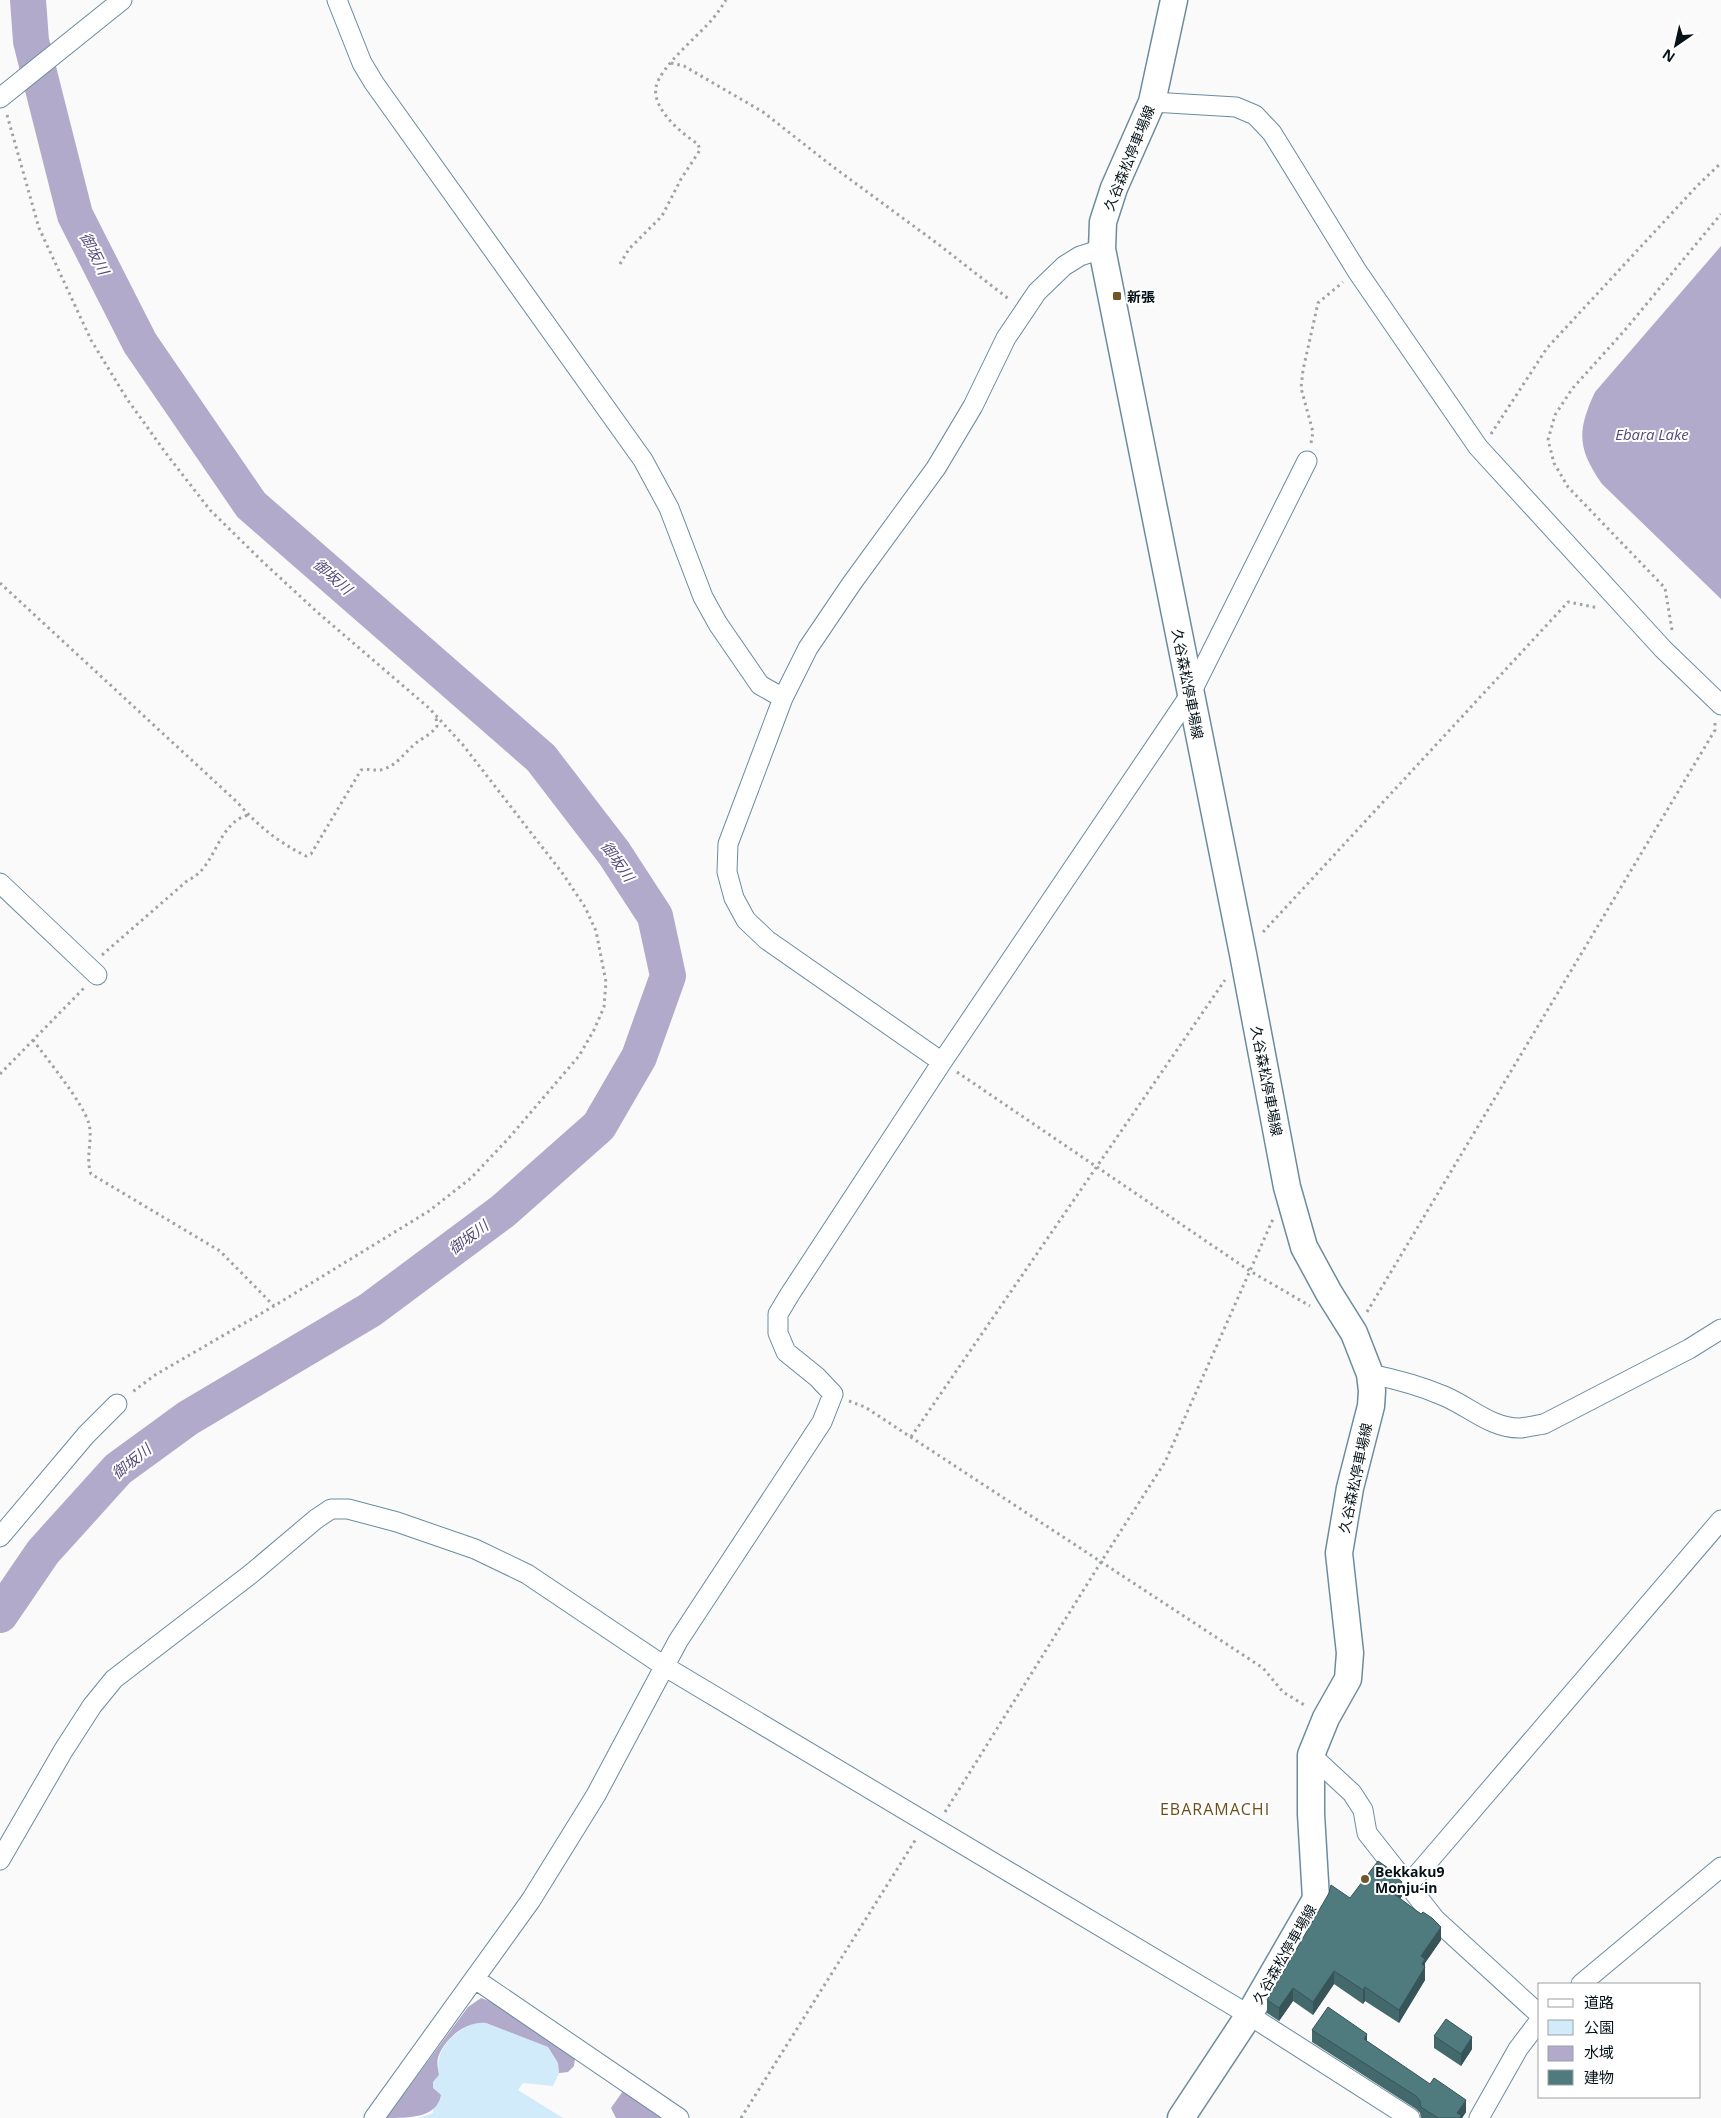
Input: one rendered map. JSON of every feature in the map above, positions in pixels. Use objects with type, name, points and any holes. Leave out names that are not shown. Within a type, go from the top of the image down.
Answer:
[{"type":"main road","name":"久谷森松停車場線","points":[[1169,2],[1152,102],[1114,188],[1103,222],[1102,250],[1243,954],[1287,1186],[1304,1247],[1329,1293],[1354,1333],[1370,1374],[1370,1406],[1350,1488],[1339,1553],[1350,1653],[1348,1679],[1326,1718],[1310,1755],[1316,1899],[1249,2015],[1181,2118]]},
{"type":"street","points":[[3,96],[122,0]]},
{"type":"street","points":[[337,0],[362,63],[374,84],[643,460],[669,508],[703,597],[718,624],[760,685],[783,698]]},
{"type":"street","points":[[1152,102],[1236,107],[1255,115],[1272,133],[1357,271],[1478,447],[1664,649],[1718,713]]},
{"type":"street","points":[[942,1062],[767,940],[746,920],[734,898],[726,872],[728,844],[783,698],[808,648],[852,583],[936,468],[973,406],[1006,338],[1037,292],[1064,266],[1080,256],[1102,250]]},
{"type":"street","points":[[374,2118],[531,1900],[596,1795],[678,1641],[822,1422],[833,1394],[817,1377],[786,1352],[778,1333],[778,1314],[942,1062],[1190,694],[1307,460]]},
{"type":"street","points":[[0,883],[93,971]]},
{"type":"street","points":[[1370,1374],[1394,1379],[1442,1395],[1487,1420],[1504,1426],[1522,1428],[1544,1424],[1689,1349],[1721,1329]]},
{"type":"street","points":[[0,1537],[86,1435],[117,1404]]},
{"type":"street","points":[[0,1860],[62,1751],[92,1706],[114,1679],[331,1509],[348,1509],[397,1522],[484,1553],[527,1574],[664,1666],[1249,2015],[1410,2118]]},
{"type":"street","points":[[1409,1884],[1721,1520]]},
{"type":"street","points":[[1310,1755],[1352,1793],[1363,1810],[1367,1833],[1435,1919],[1538,2013]]},
{"type":"street","points":[[1582,1983],[1721,1867]]},
{"type":"street","points":[[475,1979],[678,2118]]},
{"type":"street","points":[[1479,2118],[1518,2049],[1538,2023]]},
{"type":"path","points":[[620,264],[638,239],[656,224],[662,216],[681,178],[700,150],[698,144],[680,132],[657,98],[656,88],[659,80],[671,63],[715,16],[726,0]]},
{"type":"path","points":[[671,63],[684,66],[763,112],[1024,312]]},
{"type":"path","points":[[3,96],[40,228],[91,340],[127,399],[210,510],[262,562],[436,716],[463,745],[563,874],[585,907],[596,931],[606,982],[604,1007],[594,1030],[579,1056],[508,1139],[471,1178],[429,1211],[274,1306],[155,1375],[117,1404]]},
{"type":"path","points":[[1478,447],[1494,430],[1524,380],[1547,348],[1697,186],[1721,163]]},
{"type":"path","points":[[1664,649],[1673,637],[1665,588],[1568,487],[1554,463],[1548,440],[1555,416],[1572,389],[1625,330],[1721,214]]},
{"type":"path","points":[[1307,460],[1313,432],[1301,388],[1303,370],[1318,303],[1357,271]]},
{"type":"path","points":[[0,583],[230,795],[248,815],[281,843],[306,856],[311,854],[361,770],[382,770],[391,766],[416,743],[432,733],[437,726],[436,716]]},
{"type":"path","points":[[1354,1333],[1715,730],[1718,713]]},
{"type":"path","points":[[0,1074],[33,1040],[93,971],[188,880],[197,877],[228,828],[240,817],[248,815]]},
{"type":"path","points":[[33,1040],[86,1116],[91,1139],[88,1166],[91,1174],[220,1251],[274,1306]]},
{"type":"path","points":[[942,1062],[1250,1271],[1314,1309]]},
{"type":"path","points":[[741,2118],[1165,1462],[1287,1186]]},
{"type":"path","points":[[833,1394],[865,1407],[1263,1668],[1283,1692],[1326,1718]]},
{"type":"green space","points":[[477,2022],[486,2023],[548,2047],[558,2063],[559,2073],[553,2086],[523,2083],[518,2090],[563,2118],[419,2118],[433,2113],[433,2082],[439,2075],[438,2065],[447,2042],[461,2030]]},
{"type":"water","name":"Ebara Lake","points":[[1721,246],[1721,599],[1602,484],[1588,460],[1582,439],[1585,418],[1595,392]]},
{"type":"water","points":[[481,1998],[492,2002],[575,2058],[574,2066],[568,2072],[559,2073],[558,2063],[548,2047],[486,2023],[479,2023],[458,2031],[442,2048],[437,2062],[439,2075],[433,2082],[433,2088],[441,2095],[434,2108],[421,2115],[412,2117],[386,2118],[468,2007]]},
{"type":"water","points":[[623,2091],[665,2118],[616,2118],[611,2108]]},
{"type":"building","points":[[1378,1861],[1394,1872],[1395,1876],[1402,1882],[1394,1894],[1421,1914],[1423,1912],[1432,1918],[1441,1927],[1421,1956],[1425,1959],[1422,1964],[1425,1967],[1399,2010],[1365,1987],[1363,1990],[1334,1971],[1313,2002],[1293,1988],[1279,2008],[1267,2000],[1329,1893],[1331,1885],[1350,1898]]},
{"type":"building","points":[[1328,2007],[1367,2034],[1364,2039],[1430,2084],[1434,2078],[1466,2100],[1457,2113],[1461,2115],[1460,2118],[1438,2118],[1421,2107],[1420,2101],[1416,2096],[1312,2030]]},
{"type":"building","points":[[1446,2019],[1472,2037],[1461,2054],[1434,2036]]},
{"type":"waterway","name":"御坂川","points":[[0,1615],[43,1552],[118,1469],[188,1418],[370,1310],[503,1211],[599,1126],[639,1057],[668,976],[655,916],[614,853],[541,758],[251,505],[140,343],[75,215],[31,41],[28,0]]},
{"type":"place","name":"新張","points":[[1117,296]]},
{"type":"place","name":"Bekkaku9 Monju-in","points":[[1365,1879]]},
{"type":"district","name":"EBARAMACHI","points":[[1215,1809]]}]
